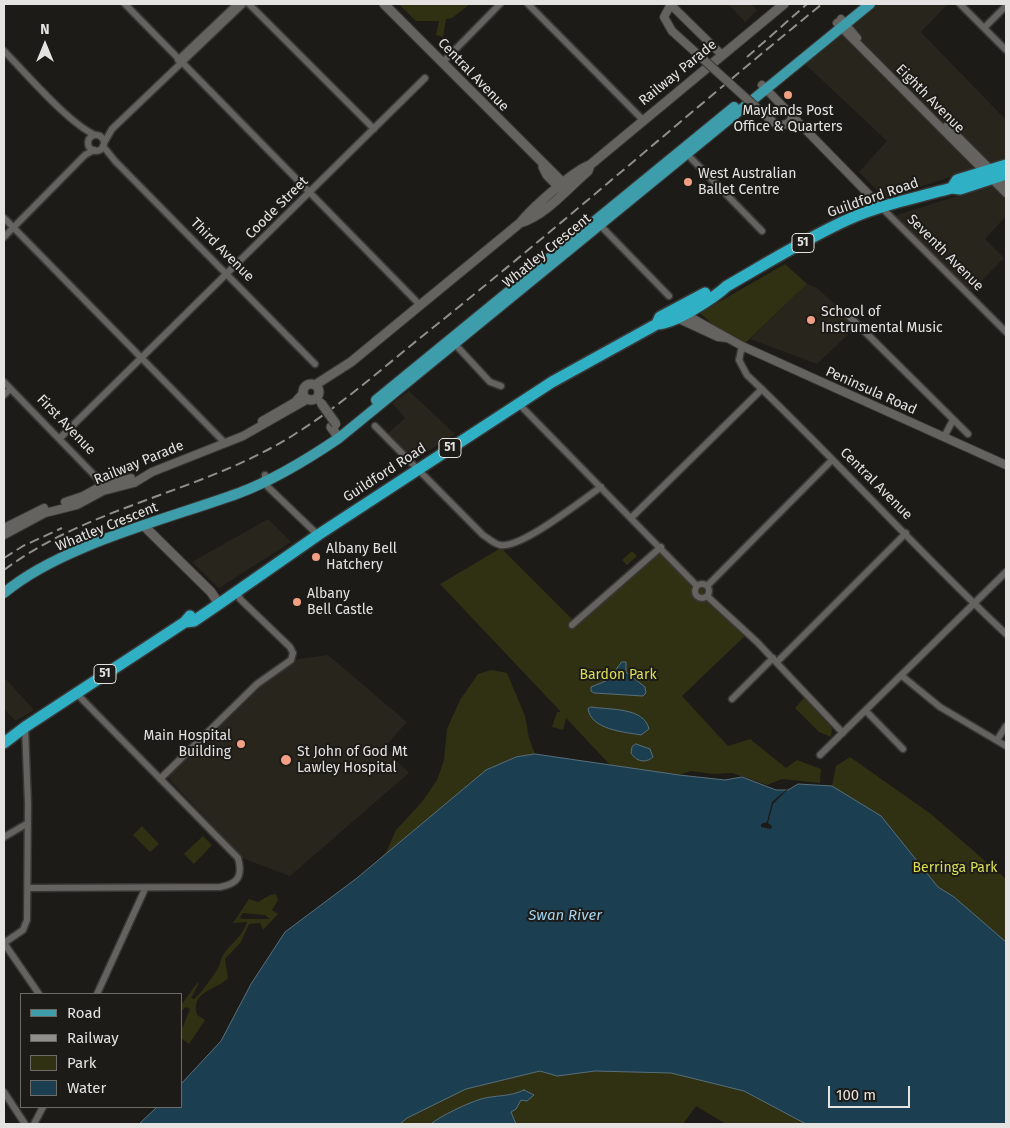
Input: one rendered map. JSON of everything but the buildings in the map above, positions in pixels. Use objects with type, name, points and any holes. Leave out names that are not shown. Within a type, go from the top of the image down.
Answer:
[{"type":"highway","name":"Guildford Road","points":[[4,743],[25,727],[185,622],[190,616],[218,601],[552,382],[657,324],[660,317],[677,314],[716,287],[727,286],[819,234],[850,219],[952,188],[957,180],[994,174],[1006,165]]},
{"type":"highway","name":"Guildford Road","points":[[4,737],[25,727]]},
{"type":"main road","name":"Central Avenue","points":[[384,4],[563,188]]},
{"type":"main road","name":"Railway Parade","points":[[314,397],[327,382],[347,370],[351,362],[520,223],[526,214],[563,188],[583,167],[590,165],[784,4]]},
{"type":"main road","name":"Whatley Crescent","points":[[841,24],[860,4]]},
{"type":"main road","name":"Whatley Crescent","points":[[4,593],[36,572],[60,560],[144,526],[226,496],[237,494],[310,451],[452,342],[841,24],[870,4]]},
{"type":"main road","points":[[314,397],[337,431]]},
{"type":"main road","points":[[144,526],[218,601]]},
{"type":"street","points":[[125,4],[181,60],[236,120],[310,192],[420,305]]},
{"type":"street","points":[[181,60],[237,4]]},
{"type":"street","points":[[4,236],[85,155],[100,147],[112,130],[162,80],[163,75],[243,4]]},
{"type":"street","points":[[249,4],[374,129]]},
{"type":"street","points":[[442,63],[500,4]]},
{"type":"street","points":[[528,4],[643,120]]},
{"type":"street","points":[[722,55],[671,4],[664,17],[672,31],[778,126],[787,124],[794,117]]},
{"type":"street","points":[[960,4],[1006,50]]},
{"type":"street","points":[[984,28],[1006,6]]},
{"type":"street","name":"Eighth Avenue","points":[[841,24],[922,106],[1006,185]]},
{"type":"street","points":[[4,51],[100,147]]},
{"type":"street","name":"Coode Street","points":[[60,438],[425,78]]},
{"type":"street","name":"Seventh Avenue","points":[[764,87],[1006,332]]},
{"type":"street","points":[[85,155],[93,139],[112,130]]},
{"type":"street","points":[[93,139],[100,147]]},
{"type":"street","name":"Third Avenue","points":[[100,147],[315,364]]},
{"type":"street","points":[[684,151],[762,231]]},
{"type":"street","name":"Eighth Avenue","points":[[994,174],[1006,193]]},
{"type":"street","points":[[4,218],[223,440]]},
{"type":"street","points":[[598,222],[669,296]]},
{"type":"street","name":"Peninsula Road","points":[[677,314],[721,332],[727,338],[742,346],[1006,465]]},
{"type":"street","points":[[849,316],[968,434]]},
{"type":"street","points":[[452,342],[490,382],[501,386]]},
{"type":"street","name":"Central Avenue","points":[[742,346],[739,360],[742,368],[906,533],[973,604],[1006,634]]},
{"type":"street","name":"First Avenue","points":[[4,382],[97,478],[102,488]]},
{"type":"street","points":[[4,395],[10,389]]},
{"type":"street","points":[[632,517],[762,389]]},
{"type":"street","name":"Railway Parade","points":[[4,528],[34,512],[72,501],[102,488],[134,483],[152,472],[211,450],[223,440],[243,436],[314,397]]},
{"type":"street","points":[[518,404],[632,517],[697,586],[707,586],[832,460]]},
{"type":"street","points":[[944,437],[954,420]]},
{"type":"street","points":[[375,426],[483,535],[500,545],[510,544],[526,538],[601,487]]},
{"type":"street","points":[[267,478],[271,482],[274,491],[318,535]]},
{"type":"street","name":"Railway Parade","points":[[4,535],[45,513],[77,505],[102,488]]},
{"type":"street","points":[[732,699],[906,533]]},
{"type":"street","points":[[572,625],[662,548]]},
{"type":"street","points":[[820,755],[1006,572]]},
{"type":"street","points":[[697,586],[695,589],[696,596],[701,599],[707,596],[709,590],[707,586]]},
{"type":"street","points":[[160,779],[257,684],[291,660],[293,653],[290,647],[255,613],[238,588]]},
{"type":"street","points":[[707,596],[775,660],[843,733]]},
{"type":"street","points":[[902,676],[940,707],[1006,746]]},
{"type":"street","points":[[28,888],[145,889],[230,885],[237,881],[240,875],[238,858],[76,693]]},
{"type":"street","points":[[866,711],[903,749]]},
{"type":"street","points":[[996,740],[1006,726]]},
{"type":"street","points":[[25,727],[28,823],[26,925],[4,943],[38,993]]},
{"type":"street","points":[[4,837],[28,823]]},
{"type":"street","points":[[97,993],[145,889]]},
{"type":"street","points":[[4,1092],[25,1124]]},
{"type":"street","points":[[34,1124],[42,1108]]},
{"type":"shaded area","points":[[728,4],[751,4],[757,10],[745,22]]},
{"type":"shaded area","points":[[878,4],[948,4],[921,32],[1006,120],[1006,159],[885,198],[859,172],[887,141],[805,64]]},
{"type":"shaded area","points":[[1004,181],[1006,184],[1006,216],[985,239],[1004,258],[968,294],[891,217]]},
{"type":"shaded area","name":"School of Instrumental Music","points":[[807,284],[817,288],[858,325],[817,364],[750,339]]},
{"type":"shaded area","points":[[409,391],[455,434],[419,457],[406,457],[385,436],[405,418],[392,403]]},
{"type":"shaded area","points":[[268,519],[291,542],[219,588],[192,562]]},
{"type":"shaded area","name":"St John of God Mt Lawley Hospital","points":[[328,655],[407,722],[384,748],[409,773],[290,876],[242,858],[162,771],[251,690],[291,660]]},
{"type":"shaded area","points":[[4,677],[34,710],[16,721],[4,709]]},
{"type":"green space","points":[[399,4],[470,4],[452,18],[446,19],[443,37],[436,35],[439,21],[416,21]]},
{"type":"green space","points":[[785,264],[807,284],[742,346],[721,332],[700,313]]},
{"type":"green space","name":"Bardon Park","points":[[501,548],[575,622],[663,548],[747,634],[682,696],[728,746],[750,739],[786,768],[797,760],[821,769],[820,783],[782,779],[767,785],[732,773],[713,774],[691,771],[679,775],[612,767],[566,718],[563,730],[552,727],[557,712],[561,712],[440,584]]},
{"type":"green space","points":[[632,551],[637,556],[627,565],[622,560]]},
{"type":"green space","points":[[491,670],[507,673],[525,716],[529,738],[535,754],[516,757],[486,770],[385,855],[396,830],[422,802],[437,780],[444,760],[447,729],[460,700],[478,674]]},
{"type":"green space","points":[[804,698],[832,728],[831,737],[819,732],[795,708]]},
{"type":"green space","name":"Berringa Park","points":[[850,757],[931,814],[1006,879],[1006,942],[954,897],[938,887],[881,816],[832,786],[836,766]]},
{"type":"green space","points":[[142,826],[159,844],[150,852],[133,835]]},
{"type":"green space","points":[[203,836],[212,845],[194,864],[184,854]]},
{"type":"green space","points":[[276,894],[278,900],[272,910],[278,914],[263,930],[260,923],[249,924],[241,942],[225,959],[228,978],[201,995],[197,1000],[197,1015],[205,1020],[189,1044],[182,1039],[182,1029],[190,1009],[186,1007],[182,1010],[182,1004],[198,982],[191,998],[194,999],[199,994],[216,971],[225,952],[245,928],[247,922],[233,923],[249,899],[258,902],[270,895]],"holes":[[[243,913],[265,915],[270,919],[242,919],[240,917]]]},
{"type":"green space","points":[[540,1071],[557,1076],[595,1071],[671,1073],[744,1091],[806,1124],[726,1124],[696,1106],[683,1124],[516,1124],[511,1112],[516,1109],[524,1090],[475,1101],[431,1124],[400,1124],[407,1118],[466,1089]]},
{"type":"water","points":[[622,662],[626,662],[626,672],[645,687],[646,693],[643,696],[594,693],[591,691],[591,687],[608,680]]},
{"type":"water","points":[[591,707],[616,709],[633,713],[646,722],[649,729],[641,735],[602,726],[590,716],[588,709]]},
{"type":"water","points":[[636,744],[650,749],[653,757],[644,761],[635,758],[631,753],[632,747]]},
{"type":"water","name":"Swan River","points":[[535,754],[679,775],[725,780],[742,777],[776,790],[788,790],[798,784],[832,786],[881,816],[938,887],[954,897],[1006,942],[1006,1124],[806,1124],[744,1091],[671,1073],[595,1071],[557,1076],[540,1071],[466,1089],[407,1118],[400,1124],[139,1124],[156,1108],[182,1108],[182,1083],[221,1041],[251,984],[285,932],[357,878],[486,770],[516,757]]},
{"type":"water","points":[[524,1090],[534,1095],[527,1101],[521,1100],[516,1109],[511,1112],[516,1124],[431,1124],[475,1101]]},
{"type":"pier","points":[[793,784],[773,804],[768,823],[772,826],[771,829],[761,827],[761,824],[767,822],[772,802]]},
{"type":"railway","points":[[747,57],[807,4]]},
{"type":"railway","points":[[4,570],[38,548],[73,529],[223,471],[260,454],[314,422],[484,286],[822,4]]},
{"type":"railway","points":[[4,558],[23,546],[62,528]]},
{"type":"place","name":"Maylands Post Office & Quarters","points":[[788,95]]},
{"type":"place","name":"West Australian Ballet Centre","points":[[688,182]]},
{"type":"place","name":"School of Instrumental Music","points":[[811,320]]},
{"type":"place","name":"Albany Bell Hatchery","points":[[316,557]]},
{"type":"place","name":"Albany Bell Castle","points":[[297,602]]},
{"type":"place","name":"Main Hospital Building","points":[[241,744]]},
{"type":"place","name":"St John of God Mt Lawley Hospital","points":[[286,760]]}]
